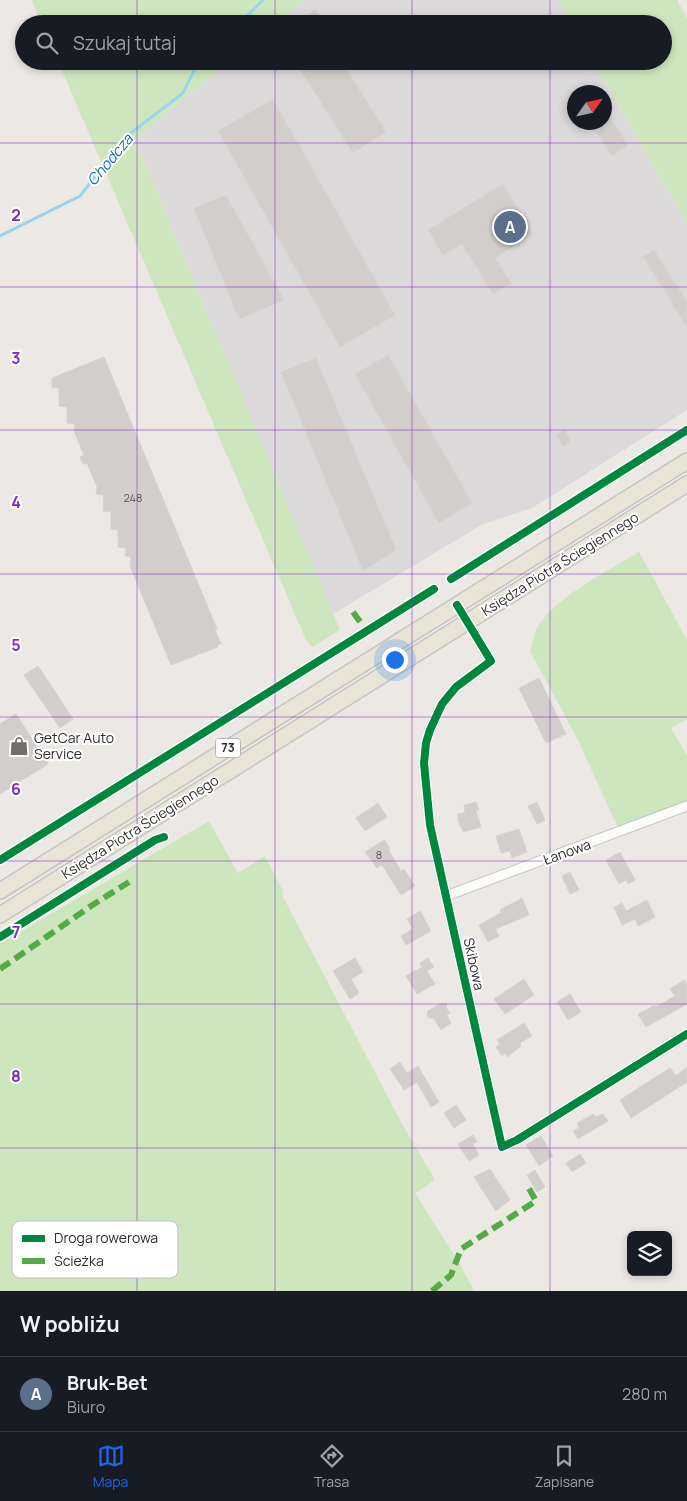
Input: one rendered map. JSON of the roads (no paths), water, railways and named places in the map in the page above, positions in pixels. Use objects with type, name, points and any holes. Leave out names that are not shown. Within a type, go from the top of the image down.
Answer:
[{"type":"main road","name":"Księdza Piotra Ściegiennego","points":[[0,891],[687,461]]},
{"type":"main road","name":"Księdza Piotra Ściegiennego","points":[[0,915],[687,484]]},
{"type":"street","name":"Skibowa","points":[[457,605],[491,661],[456,687],[442,704],[430,730],[424,763],[430,825],[502,1147],[517,1140],[687,1034]]},
{"type":"street","name":"Łanowa","points":[[446,896],[687,806]]},
{"type":"waterway","name":"Chodcza","points":[[248,15],[263,0]]},
{"type":"waterway","name":"Chodcza","points":[[0,236],[80,196],[127,136],[183,93],[194,70]]},
{"type":"place","name":"Bruk-Bet","points":[[510,227]]},
{"type":"place","name":"GetCar Auto Service","points":[[19,746]]}]
